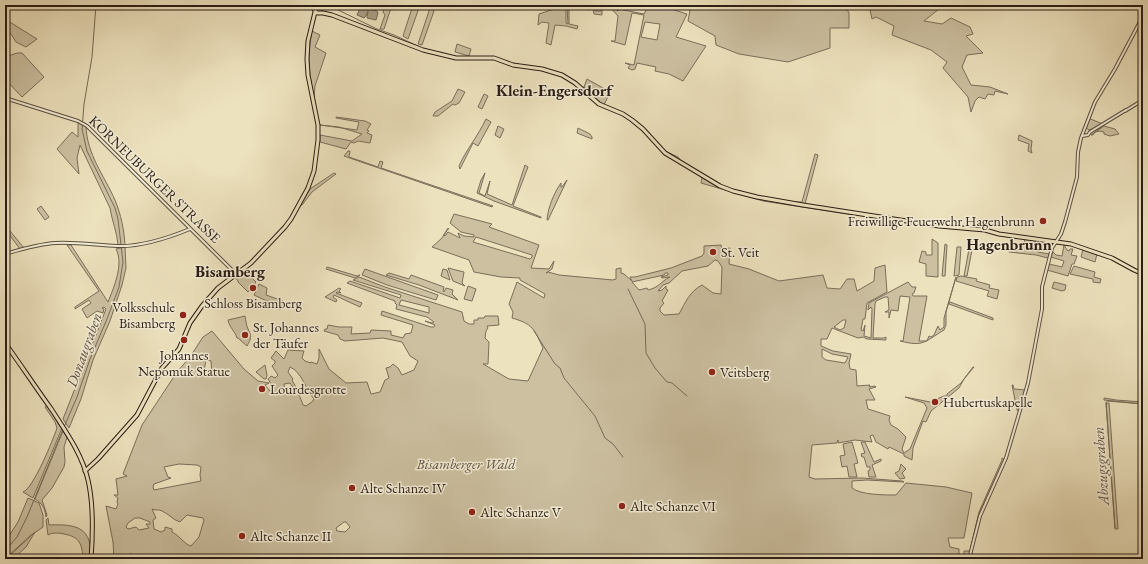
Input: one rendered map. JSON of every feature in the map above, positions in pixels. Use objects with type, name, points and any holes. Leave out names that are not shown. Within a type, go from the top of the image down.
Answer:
[{"type":"main road","points":[[307,5],[423,50],[456,58],[494,58],[516,66],[542,69],[562,75],[575,83],[601,106],[623,114],[632,120],[643,129],[665,153],[720,186],[734,191],[767,199],[860,214],[939,226],[985,230],[1000,234],[1070,244],[1107,256],[1141,273]]},
{"type":"main road","points":[[86,472],[90,471],[98,459],[137,415],[162,368],[181,345],[190,323],[198,310],[218,288],[251,263],[287,225],[311,180],[317,154],[318,125],[307,64],[308,43],[313,23],[319,9]]},
{"type":"main road","points":[[5,343],[66,432],[77,451],[86,472],[90,489],[92,511],[91,559]]},
{"type":"street","points":[[1081,137],[1086,135],[1085,126],[1098,96],[1115,69],[1143,16]]},
{"type":"street","name":"KORNEUBURGER STRASSE","points":[[5,98],[84,124],[236,274]]},
{"type":"street","points":[[969,559],[980,516],[1006,458],[1028,383],[1042,309],[1042,287],[1052,248],[1061,234],[1077,177],[1081,137],[1086,131],[1094,130],[1143,100]]},
{"type":"street","points":[[5,254],[33,246],[55,243],[124,246],[162,238],[190,229]]},
{"type":"green space","points":[[385,5],[392,5],[384,29],[380,29],[385,15],[383,12]]},
{"type":"green space","points":[[413,5],[420,5],[408,39],[403,36]]},
{"type":"green space","points":[[566,5],[577,5],[569,6],[569,24],[578,26],[577,29],[555,25],[551,45],[546,43],[549,23],[542,22],[538,25],[539,14],[554,9],[566,8],[566,23],[568,24]]},
{"type":"green space","points":[[587,5],[595,5],[595,11],[601,11],[602,5],[602,15],[594,14],[593,9],[588,10]]},
{"type":"green space","points":[[608,5],[611,5],[618,11],[619,9],[644,14],[646,10],[645,8],[628,5],[665,5],[665,7],[687,14],[676,37],[706,46],[683,81],[669,74],[655,71],[656,67],[637,63],[635,69],[632,70],[628,68],[630,65],[625,63],[634,65],[644,15],[632,13],[625,45],[611,41],[615,41],[618,16]],"holes":[[[645,22],[660,24],[657,40],[641,37]]]},
{"type":"green space","points":[[691,5],[839,5],[849,12],[849,28],[830,28],[830,48],[788,62],[739,54],[716,45],[715,36],[688,21]]},
{"type":"green space","points":[[878,5],[929,5],[939,9],[924,21],[942,24],[951,18],[970,27],[973,34],[966,36],[983,53],[967,55],[962,67],[971,85],[990,87],[1008,94],[995,91],[994,95],[988,94],[985,99],[979,97],[975,101],[971,112],[968,97],[943,68],[947,62],[931,50],[892,35],[894,26],[876,17],[872,19],[870,10]]},
{"type":"green space","points":[[430,8],[434,11],[422,45],[418,44]]},
{"type":"green space","points":[[5,19],[37,39],[26,47],[16,42],[5,28]]},
{"type":"green space","points":[[312,31],[320,35],[315,47],[326,53],[315,86],[314,99],[309,65]]},
{"type":"green space","points":[[457,44],[471,49],[469,56],[455,52]]},
{"type":"green space","points":[[5,53],[8,56],[22,53],[44,77],[22,97],[5,79]]},
{"type":"green space","points":[[587,79],[610,92],[604,105],[584,87]]},
{"type":"green space","points":[[458,89],[465,92],[459,103],[455,105],[453,104],[438,116],[433,116],[435,112],[452,101]]},
{"type":"green space","points":[[484,94],[488,96],[482,109],[478,107]]},
{"type":"green space","points":[[336,117],[365,121],[371,124],[367,130],[369,131],[367,133],[372,135],[370,143],[358,141],[354,143],[351,142],[346,149],[320,142],[320,135],[352,141],[362,134],[342,128],[357,130],[359,122]]},
{"type":"green space","points":[[1088,118],[1103,124],[1089,130],[1086,128]]},
{"type":"green space","points":[[486,119],[491,122],[478,146],[473,143],[460,169],[459,166],[462,160]]},
{"type":"green space","points":[[78,123],[86,126],[89,146],[115,200],[122,222],[125,245],[118,245],[110,208],[80,145],[77,158],[79,174],[57,149],[72,132],[78,137]]},
{"type":"green space","points":[[498,126],[504,129],[500,138],[495,135]]},
{"type":"green space","points":[[1104,126],[1115,129],[1119,134],[1110,136],[1104,134],[1104,132],[1095,132]]},
{"type":"green space","points":[[578,128],[590,134],[592,139],[577,133]]},
{"type":"green space","points":[[1019,135],[1032,141],[1032,153],[1028,151],[1029,144],[1018,140]]},
{"type":"green space","points":[[348,151],[350,151],[349,157],[378,167],[380,161],[383,162],[381,168],[493,206],[492,207],[344,156]]},
{"type":"green space","points":[[665,151],[678,157],[681,161],[721,185],[739,192],[793,202],[802,202],[815,154],[818,155],[805,204],[854,212],[854,215],[763,201],[701,183],[702,177],[664,155]]},
{"type":"green space","points":[[525,165],[528,167],[513,206],[541,218],[494,201],[477,193],[485,173],[479,193],[485,196],[490,181],[487,194],[512,205]]},
{"type":"green space","points":[[334,173],[336,174],[312,192],[302,205],[299,205],[310,189]]},
{"type":"green space","points":[[567,180],[547,220],[550,205],[556,191],[561,183],[562,187]]},
{"type":"green space","points":[[41,206],[49,217],[45,220],[37,209]]},
{"type":"green space","name":"Bisamberger Wald","points":[[454,214],[492,224],[489,227],[539,245],[531,268],[549,269],[554,261],[552,269],[546,273],[548,272],[559,275],[613,280],[616,279],[616,269],[621,268],[621,273],[632,281],[630,277],[671,268],[702,256],[704,253],[704,246],[721,245],[722,249],[730,248],[729,264],[749,269],[779,281],[823,275],[827,288],[840,289],[847,279],[854,279],[857,291],[874,281],[875,268],[885,265],[887,292],[867,303],[865,319],[863,319],[861,330],[863,331],[865,325],[864,336],[871,338],[872,309],[871,307],[868,310],[869,303],[908,282],[912,287],[916,287],[914,293],[912,294],[913,296],[927,296],[919,341],[926,341],[914,344],[900,341],[903,341],[910,297],[900,296],[898,311],[891,310],[889,318],[889,312],[885,312],[889,310],[888,297],[876,301],[875,304],[873,338],[886,337],[886,340],[867,339],[863,337],[858,338],[832,328],[827,339],[821,339],[821,346],[833,351],[851,354],[849,363],[850,369],[856,370],[857,386],[870,385],[869,387],[876,387],[869,389],[875,400],[866,400],[868,409],[890,416],[889,420],[891,425],[898,429],[906,437],[902,449],[904,453],[910,449],[927,408],[924,403],[905,397],[930,402],[947,396],[947,394],[964,379],[959,388],[931,411],[926,422],[923,421],[913,448],[912,460],[904,456],[904,454],[889,447],[888,449],[876,442],[873,435],[870,436],[872,442],[855,440],[838,443],[838,440],[837,443],[812,445],[809,477],[815,479],[862,478],[904,482],[867,480],[852,481],[852,488],[861,492],[873,494],[896,495],[906,483],[946,487],[972,493],[964,538],[948,538],[950,547],[959,549],[959,559],[135,559],[132,557],[131,553],[131,559],[126,559],[126,556],[124,559],[114,559],[113,542],[106,506],[116,509],[118,504],[118,498],[114,495],[118,495],[116,479],[127,476],[123,474],[142,425],[177,372],[190,357],[203,337],[212,331],[244,369],[258,381],[269,383],[265,385],[270,391],[273,390],[268,379],[271,376],[275,378],[278,375],[272,366],[275,361],[271,358],[276,351],[284,359],[288,350],[304,351],[302,358],[305,361],[317,364],[319,349],[329,369],[346,383],[367,382],[371,394],[380,392],[385,380],[389,378],[386,368],[393,364],[398,368],[402,375],[414,370],[418,361],[410,356],[402,342],[383,338],[345,341],[340,339],[338,335],[324,331],[327,329],[328,325],[352,327],[351,334],[370,333],[371,330],[391,331],[391,335],[403,338],[405,334],[411,333],[413,325],[381,315],[382,311],[431,327],[434,327],[435,325],[425,321],[432,323],[434,322],[427,317],[396,309],[397,305],[395,301],[347,283],[350,281],[400,298],[401,295],[353,280],[359,277],[462,312],[464,321],[469,324],[474,324],[474,320],[484,318],[485,316],[498,316],[499,325],[487,326],[488,328],[485,338],[489,342],[488,364],[483,364],[509,379],[528,381],[543,348],[535,332],[529,325],[512,318],[513,312],[509,304],[517,282],[544,298],[545,294],[520,280],[520,278],[501,277],[474,272],[469,260],[432,247],[442,238],[448,228],[449,229],[444,235],[445,236],[448,232],[460,238],[458,233],[464,236],[474,237],[474,235],[461,232],[450,223]],"holes":[[[476,237],[532,255],[530,259],[473,242]],[[715,260],[718,261],[722,267],[721,294],[713,293],[702,285],[691,294],[679,314],[664,315],[660,311],[660,308],[664,303],[662,301],[668,290],[666,289],[666,286],[662,290],[658,291],[663,285],[669,283],[682,271],[708,266]],[[665,273],[668,273],[668,275],[661,277],[662,278],[670,277],[648,290],[647,288],[639,290],[632,282],[664,275]],[[401,300],[429,307],[429,313],[399,305]],[[843,320],[846,320],[844,328],[840,330],[834,327]],[[822,349],[832,354],[848,357],[845,363],[826,360],[822,357]],[[206,360],[211,361],[212,376],[204,376]],[[290,367],[294,369],[301,377],[314,399],[312,402],[306,406],[303,405],[292,380],[293,379],[288,372]],[[290,383],[294,389],[294,393],[285,394],[284,384]],[[179,464],[197,465],[201,467],[201,481],[154,490],[154,484],[171,478],[168,477],[164,467]],[[152,509],[161,510],[180,522],[187,515],[203,518],[204,520],[199,537],[191,546],[186,544],[172,532],[172,529],[165,527],[165,530],[161,532],[154,529],[153,520],[156,518]],[[135,518],[140,518],[150,522],[150,524],[146,524],[149,528],[139,530],[136,527],[128,529],[126,527],[128,523]],[[344,522],[346,522],[350,527],[345,532],[337,531],[336,528]]]},
{"type":"green space","points":[[5,225],[24,248],[20,249],[5,229]]},
{"type":"green space","points":[[1025,238],[1041,241],[1038,252],[1049,254],[1048,258],[1009,252],[1009,246],[1012,246],[1012,243],[1024,245]]},
{"type":"green space","points":[[932,239],[938,243],[938,277],[926,276],[926,264],[919,262],[922,251],[926,252],[926,255],[932,255]]},
{"type":"green space","points":[[945,244],[947,245],[945,276],[942,276]]},
{"type":"green space","points":[[67,245],[71,245],[108,302],[119,268],[116,249],[125,247],[126,268],[110,321],[93,360],[81,399],[69,428],[63,419],[106,309],[104,307],[102,308],[104,309],[103,313],[97,311],[87,318],[82,309],[91,303],[89,300],[75,309],[75,307],[99,291]]},
{"type":"green space","points":[[1064,245],[1069,251],[1070,249],[1073,249],[1071,255],[1077,256],[1074,264],[1072,264],[1068,276],[1047,270],[1049,264],[1062,267],[1064,261],[1051,257],[1053,252],[1056,255],[1062,256]]},
{"type":"green space","points":[[957,247],[961,247],[959,275],[954,276]]},
{"type":"green space","points":[[969,249],[972,250],[967,276],[964,276]]},
{"type":"green space","points":[[1083,249],[1097,254],[1095,262],[1081,257]]},
{"type":"green space","points":[[1074,266],[1095,272],[1094,277],[1101,279],[1100,283],[1093,282],[1093,279],[1070,274]]},
{"type":"green space","points":[[327,267],[357,276],[360,275],[355,278],[326,269]]},
{"type":"green space","points":[[448,268],[464,272],[462,283],[465,286],[453,281]]},
{"type":"green space","points":[[365,269],[438,295],[436,300],[387,285],[362,275]]},
{"type":"green space","points":[[443,269],[447,270],[450,280],[441,276]]},
{"type":"green space","points":[[243,270],[256,282],[248,292],[235,277]]},
{"type":"green space","points":[[389,273],[409,279],[411,275],[444,287],[444,292],[446,288],[453,290],[452,294],[458,300],[419,285],[386,275]]},
{"type":"green space","points":[[961,276],[977,279],[976,281],[990,285],[989,288],[999,290],[997,299],[987,296],[989,291],[956,281],[957,277]]},
{"type":"green space","points":[[956,277],[946,312],[946,325],[944,330],[927,341],[929,336],[931,337],[934,335],[938,326],[940,330],[944,327],[944,318]]},
{"type":"green space","points":[[1054,282],[1066,285],[1065,290],[1062,291],[1052,288]]},
{"type":"green space","points":[[259,284],[267,288],[266,295],[283,301],[280,310],[269,302],[254,295]]},
{"type":"green space","points":[[468,286],[476,289],[472,301],[464,299]]},
{"type":"green space","points":[[339,288],[341,289],[339,291],[341,293],[336,293],[362,303],[360,307],[334,295],[333,297],[337,300],[336,302],[325,297]]},
{"type":"green space","points":[[950,302],[993,318],[993,320],[949,304]]},
{"type":"green space","points":[[245,316],[250,334],[250,339],[247,346],[237,338],[228,320]]},
{"type":"green space","points":[[265,365],[267,375],[266,379],[264,379],[256,372]]},
{"type":"green space","points":[[1012,385],[1014,389],[1025,390],[1019,412],[1017,410]]},
{"type":"green space","points":[[1104,398],[1143,402],[1143,404],[1104,400]]},
{"type":"green space","points":[[1106,403],[1109,403],[1118,529],[1115,529]]},
{"type":"green space","points":[[47,406],[62,428],[33,498],[23,492],[27,489],[37,474],[57,428],[55,422],[45,407]]},
{"type":"green space","points":[[63,431],[67,437],[64,447],[65,462],[64,467],[52,488],[42,500],[47,515],[46,517],[43,506],[35,499]]},
{"type":"green space","points":[[852,442],[858,463],[854,464],[857,477],[849,477],[847,466],[842,467],[840,456],[845,455],[843,444]]},
{"type":"green space","points":[[861,442],[865,442],[874,462],[881,459],[881,461],[872,465],[876,477],[869,477],[868,471],[870,470],[870,467],[867,467],[864,457],[862,457],[861,454],[865,453]]},
{"type":"green space","points":[[1002,458],[1004,459],[1002,465],[978,517],[973,538],[979,512]]},
{"type":"green space","points":[[901,464],[906,469],[902,473],[905,478],[900,479],[895,473],[899,471]]},
{"type":"green space","points":[[28,498],[39,503],[43,515],[43,527],[30,536],[5,559],[5,542],[18,522]]},
{"type":"green space","points":[[48,518],[49,525],[68,525],[81,530],[86,534],[91,548],[91,559],[83,559],[81,545],[74,537],[58,533],[48,535],[46,520]]},
{"type":"green space","points":[[35,532],[26,547],[13,559],[6,559]]},
{"type":"green space","points":[[964,551],[970,551],[968,559],[964,559]]},
{"type":"shaded area","points":[[361,6],[377,11],[378,13],[376,20],[367,18],[368,11],[364,18],[357,15]]},
{"type":"waterway","name":"Donaugraben","points":[[64,427],[119,287],[123,262],[118,219],[115,208],[87,151],[82,129],[84,104],[92,57],[96,5]]},
{"type":"waterway","points":[[328,5],[377,29],[420,47]]},
{"type":"waterway","points":[[1096,130],[1100,128]]},
{"type":"waterway","points":[[628,289],[645,324],[646,353],[655,368],[667,382],[672,383],[687,396]]},
{"type":"waterway","points":[[534,331],[555,364],[560,368],[564,378],[595,416],[605,438],[613,444],[623,457]]},
{"type":"waterway","name":"Abzugsgraben","points":[[1107,401],[1143,404]]},
{"type":"waterway","name":"Abzugsgraben","points":[[1106,402],[1115,528]]},
{"type":"waterway","name":"Donaugraben","points":[[5,551],[17,537],[27,517],[63,429]]},
{"type":"place","name":"Freiwillige Feuerwehr Hagenbrunn","points":[[1043,221]]},
{"type":"place","name":"St. Veit","points":[[713,252]]},
{"type":"place","name":"Schloss Bisamberg","points":[[253,288]]},
{"type":"place","name":"Volksschule Bisamberg","points":[[183,315]]},
{"type":"place","name":"St. Johannes der Täufer","points":[[245,335]]},
{"type":"place","name":"Johannes Nepomuk Statue","points":[[184,340]]},
{"type":"place","name":"Veitsberg","points":[[712,372]]},
{"type":"place","name":"Lourdesgrotte","points":[[262,389]]},
{"type":"place","name":"Hubertuskapelle","points":[[935,402]]},
{"type":"place","name":"Alte Schanze IV","points":[[352,488]]},
{"type":"place","name":"Alte Schanze VI","points":[[622,506]]},
{"type":"place","name":"Alte Schanze V","points":[[472,512]]},
{"type":"place","name":"Alte Schanze II","points":[[242,536]]},
{"type":"district","name":"Klein-Engersdorf","points":[[554,90]]},
{"type":"district","name":"Hagenbrunn","points":[[1009,244]]},
{"type":"district","name":"Bisamberg","points":[[230,271]]}]
